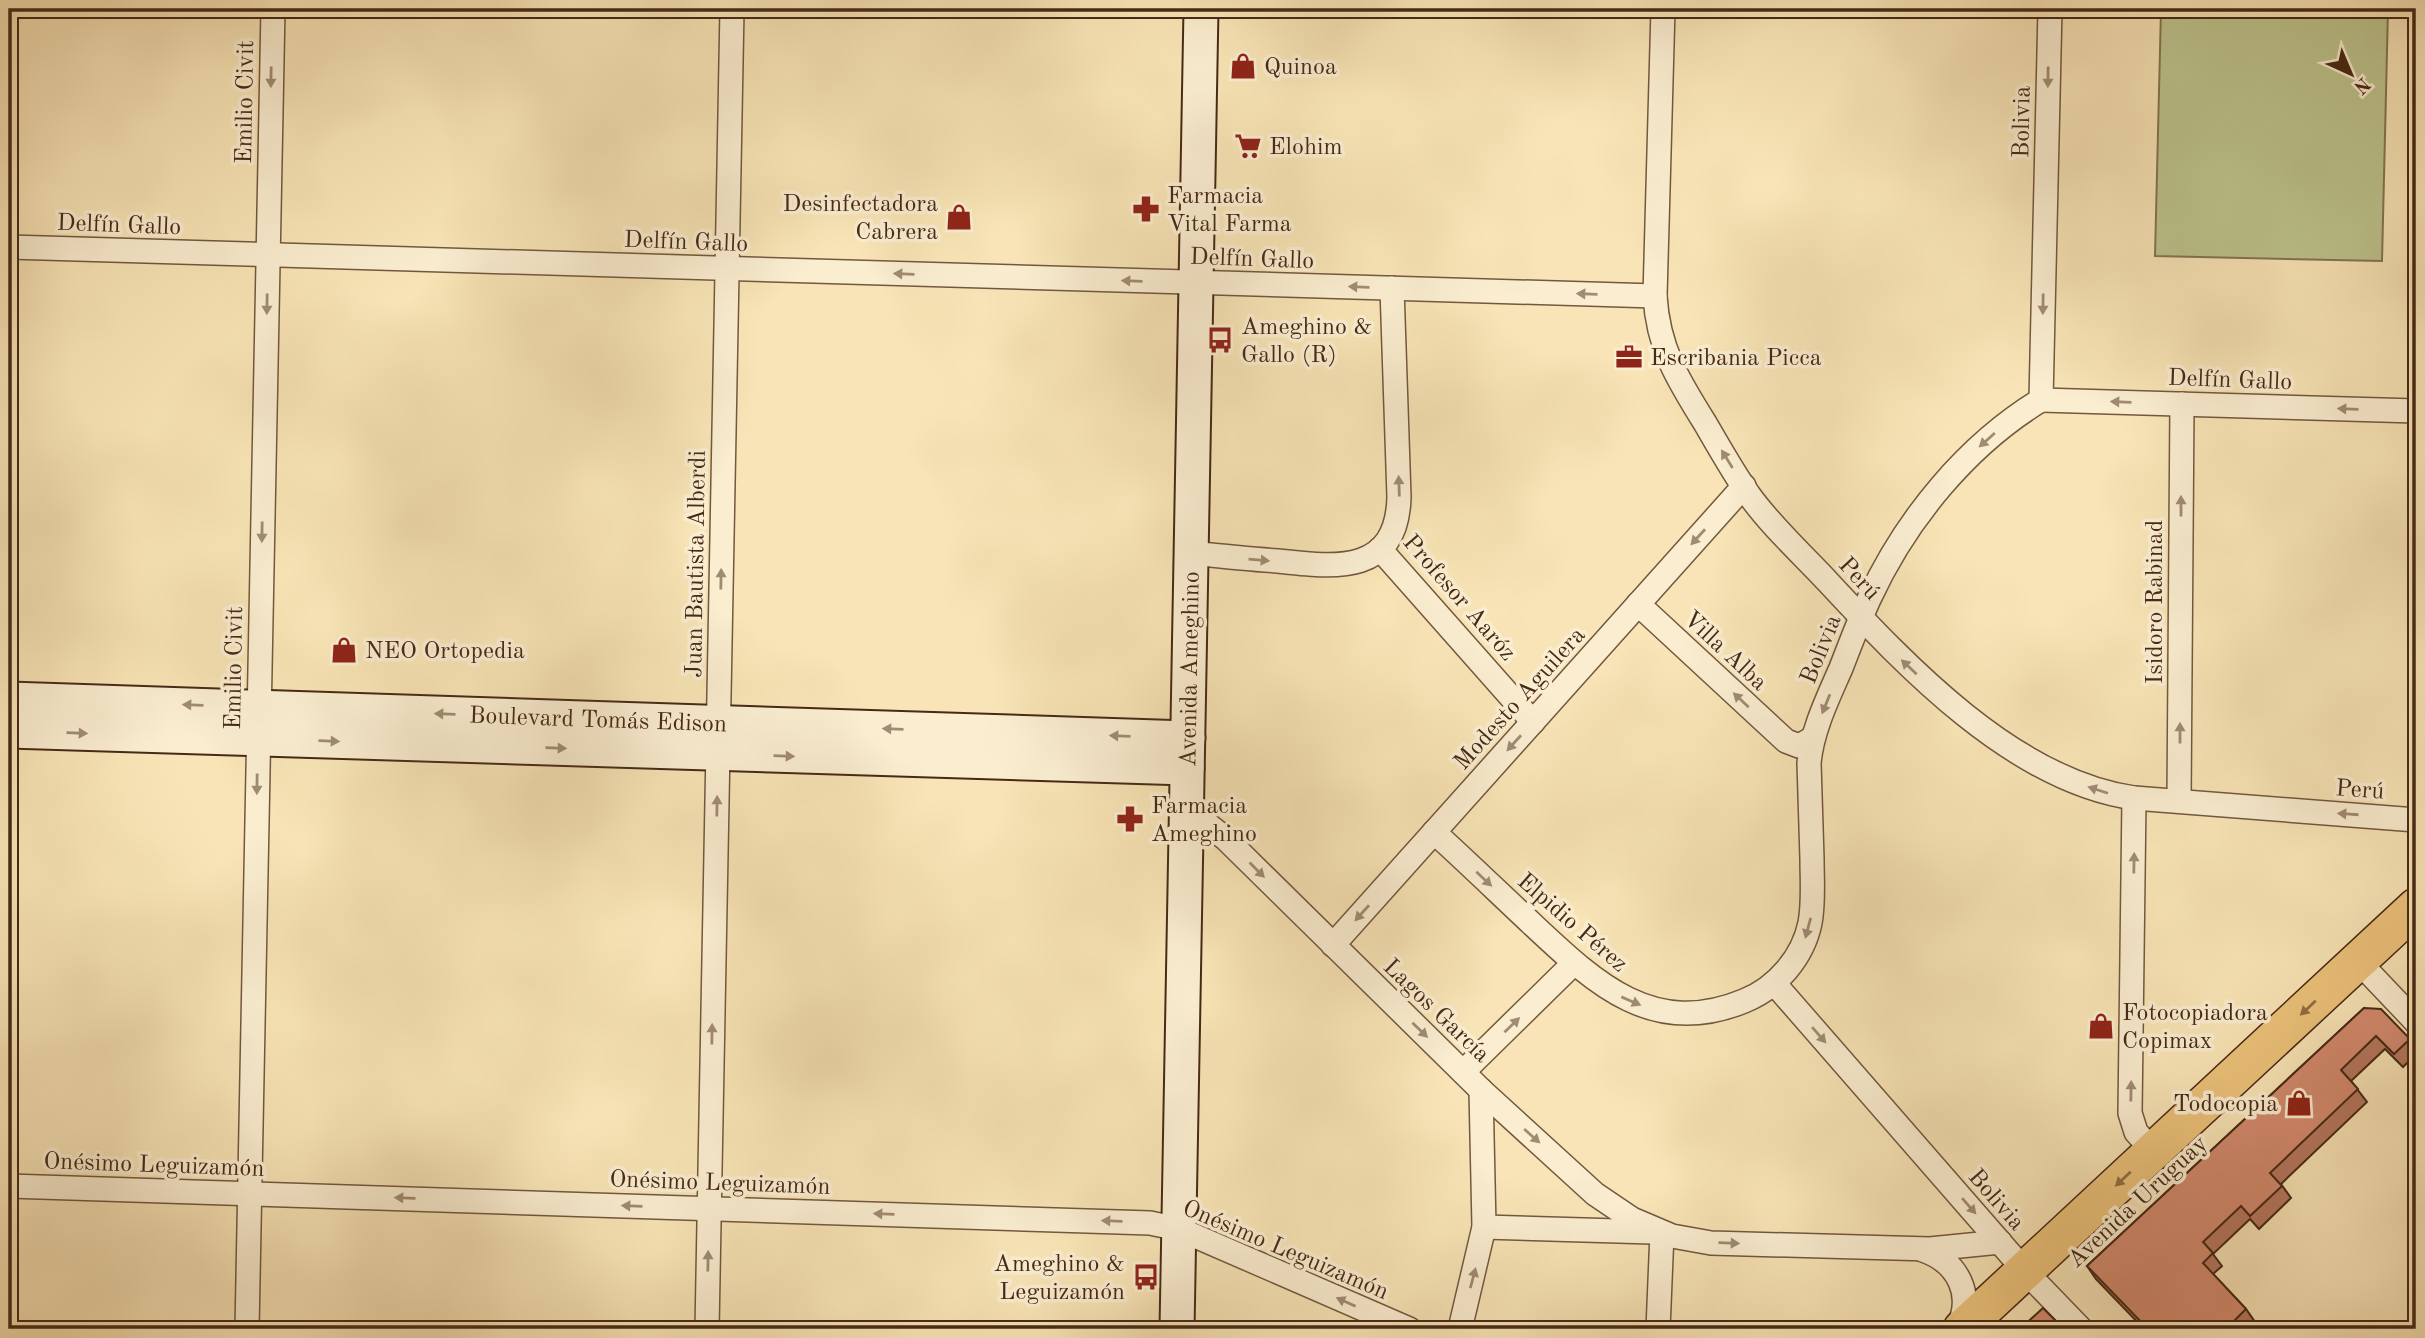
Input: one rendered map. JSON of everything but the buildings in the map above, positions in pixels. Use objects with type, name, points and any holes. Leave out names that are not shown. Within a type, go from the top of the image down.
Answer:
[{"type":"main road","name":"Avenida Ameghino","points":[[1177,1329],[1201,9]]},
{"type":"main road","name":"Boulevard Tomás Edison","points":[[9,699],[259,723],[1188,753]]},
{"type":"main road","name":"Boulevard Tomás Edison","points":[[9,731],[259,723]]},
{"type":"main road","name":"Avenida Uruguay","points":[[2033,1280],[2367,971],[2416,907]]},
{"type":"main road","name":"Avenida Uruguay","points":[[2033,1280],[2154,1151],[2367,971],[2416,942]]},
{"type":"main road","points":[[1959,1329],[2033,1280]]},
{"type":"main road","points":[[1998,1329],[2033,1280]]},
{"type":"street","name":"Emilio Civit","points":[[247,1329],[273,9]]},
{"type":"street","name":"Juan Bautista Alberdi","points":[[707,1329],[732,9]]},
{"type":"street","name":"Perú","points":[[1663,9],[1655,296],[1661,340],[1673,370],[1744,486],[1767,516],[1861,618],[1922,679],[2003,741],[2068,778],[2115,795],[2134,798],[2416,820]]},
{"type":"street","name":"Bolivia","points":[[2050,9],[2041,400],[2004,424],[1935,494],[1893,555],[1861,618],[1813,738],[1810,763],[1811,921],[1798,955],[1774,983],[2033,1280],[2081,1329]]},
{"type":"street","name":"Delfín Gallo","points":[[9,247],[1655,296]]},
{"type":"street","name":"Profesor Aaróz","points":[[1392,288],[1399,506],[1394,526],[1380,549],[1533,722]]},
{"type":"street","name":"Delfín Gallo","points":[[2041,400],[2416,411]]},
{"type":"street","name":"Isidoro Rabinad","points":[[2179,801],[2182,404]]},
{"type":"street","name":"Modesto Aguilera","points":[[1333,945],[1744,486]]},
{"type":"street","points":[[1191,553],[1335,566],[1364,560],[1380,549]]},
{"type":"street","name":"Villa Alba","points":[[1638,604],[1786,741],[1799,747],[1813,738]]},
{"type":"street","points":[[2134,798],[2130,1112],[2136,1132],[2154,1151]]},
{"type":"street","name":"Lagos García","points":[[1187,811],[1217,831],[1481,1090],[1603,1200],[1632,1219],[1662,1233]]},
{"type":"street","name":"Elpidio Pérez","points":[[1434,832],[1574,963],[1615,994],[1639,1005],[1666,1012],[1695,1013],[1724,1008],[1751,998],[1774,983]]},
{"type":"street","points":[[1463,1072],[1574,963]]},
{"type":"street","points":[[2367,971],[2416,1022]]},
{"type":"street","points":[[1460,1329],[1484,1227],[1481,1090]]},
{"type":"street","name":"Onésimo Leguizamón","points":[[9,1186],[1140,1222],[1179,1229],[1409,1329]]},
{"type":"street","name":"Lagos García","points":[[1484,1227],[1662,1233],[1711,1243],[1920,1249],[2000,1242]]},
{"type":"street","points":[[1658,1329],[1662,1233]]},
{"type":"street","points":[[1920,1249],[1946,1262],[1960,1279],[1965,1308],[1959,1329]]},
{"type":"green space","points":[[2161,9],[2388,9],[2382,261],[2155,256]]},
{"type":"place","name":"Quinoa","points":[[1243,66]]},
{"type":"place","name":"Elohim","points":[[1248,146]]},
{"type":"place","name":"Farmacia Vital Farma","points":[[1146,209]]},
{"type":"place","name":"Desinfectadora Cabrera","points":[[959,217]]},
{"type":"place","name":"Ameghino & Gallo (R)","points":[[1220,340]]},
{"type":"place","name":"Escribania Picca","points":[[1629,357]]},
{"type":"place","name":"NEO Ortopedia","points":[[344,650]]},
{"type":"place","name":"Farmacia Ameghino","points":[[1130,819]]},
{"type":"place","name":"Fotocopiadora Copimax","points":[[2101,1026]]},
{"type":"place","name":"Todocopia","points":[[2299,1103]]},
{"type":"place","name":"Ameghino & Leguizamón","points":[[1146,1277]]}]
